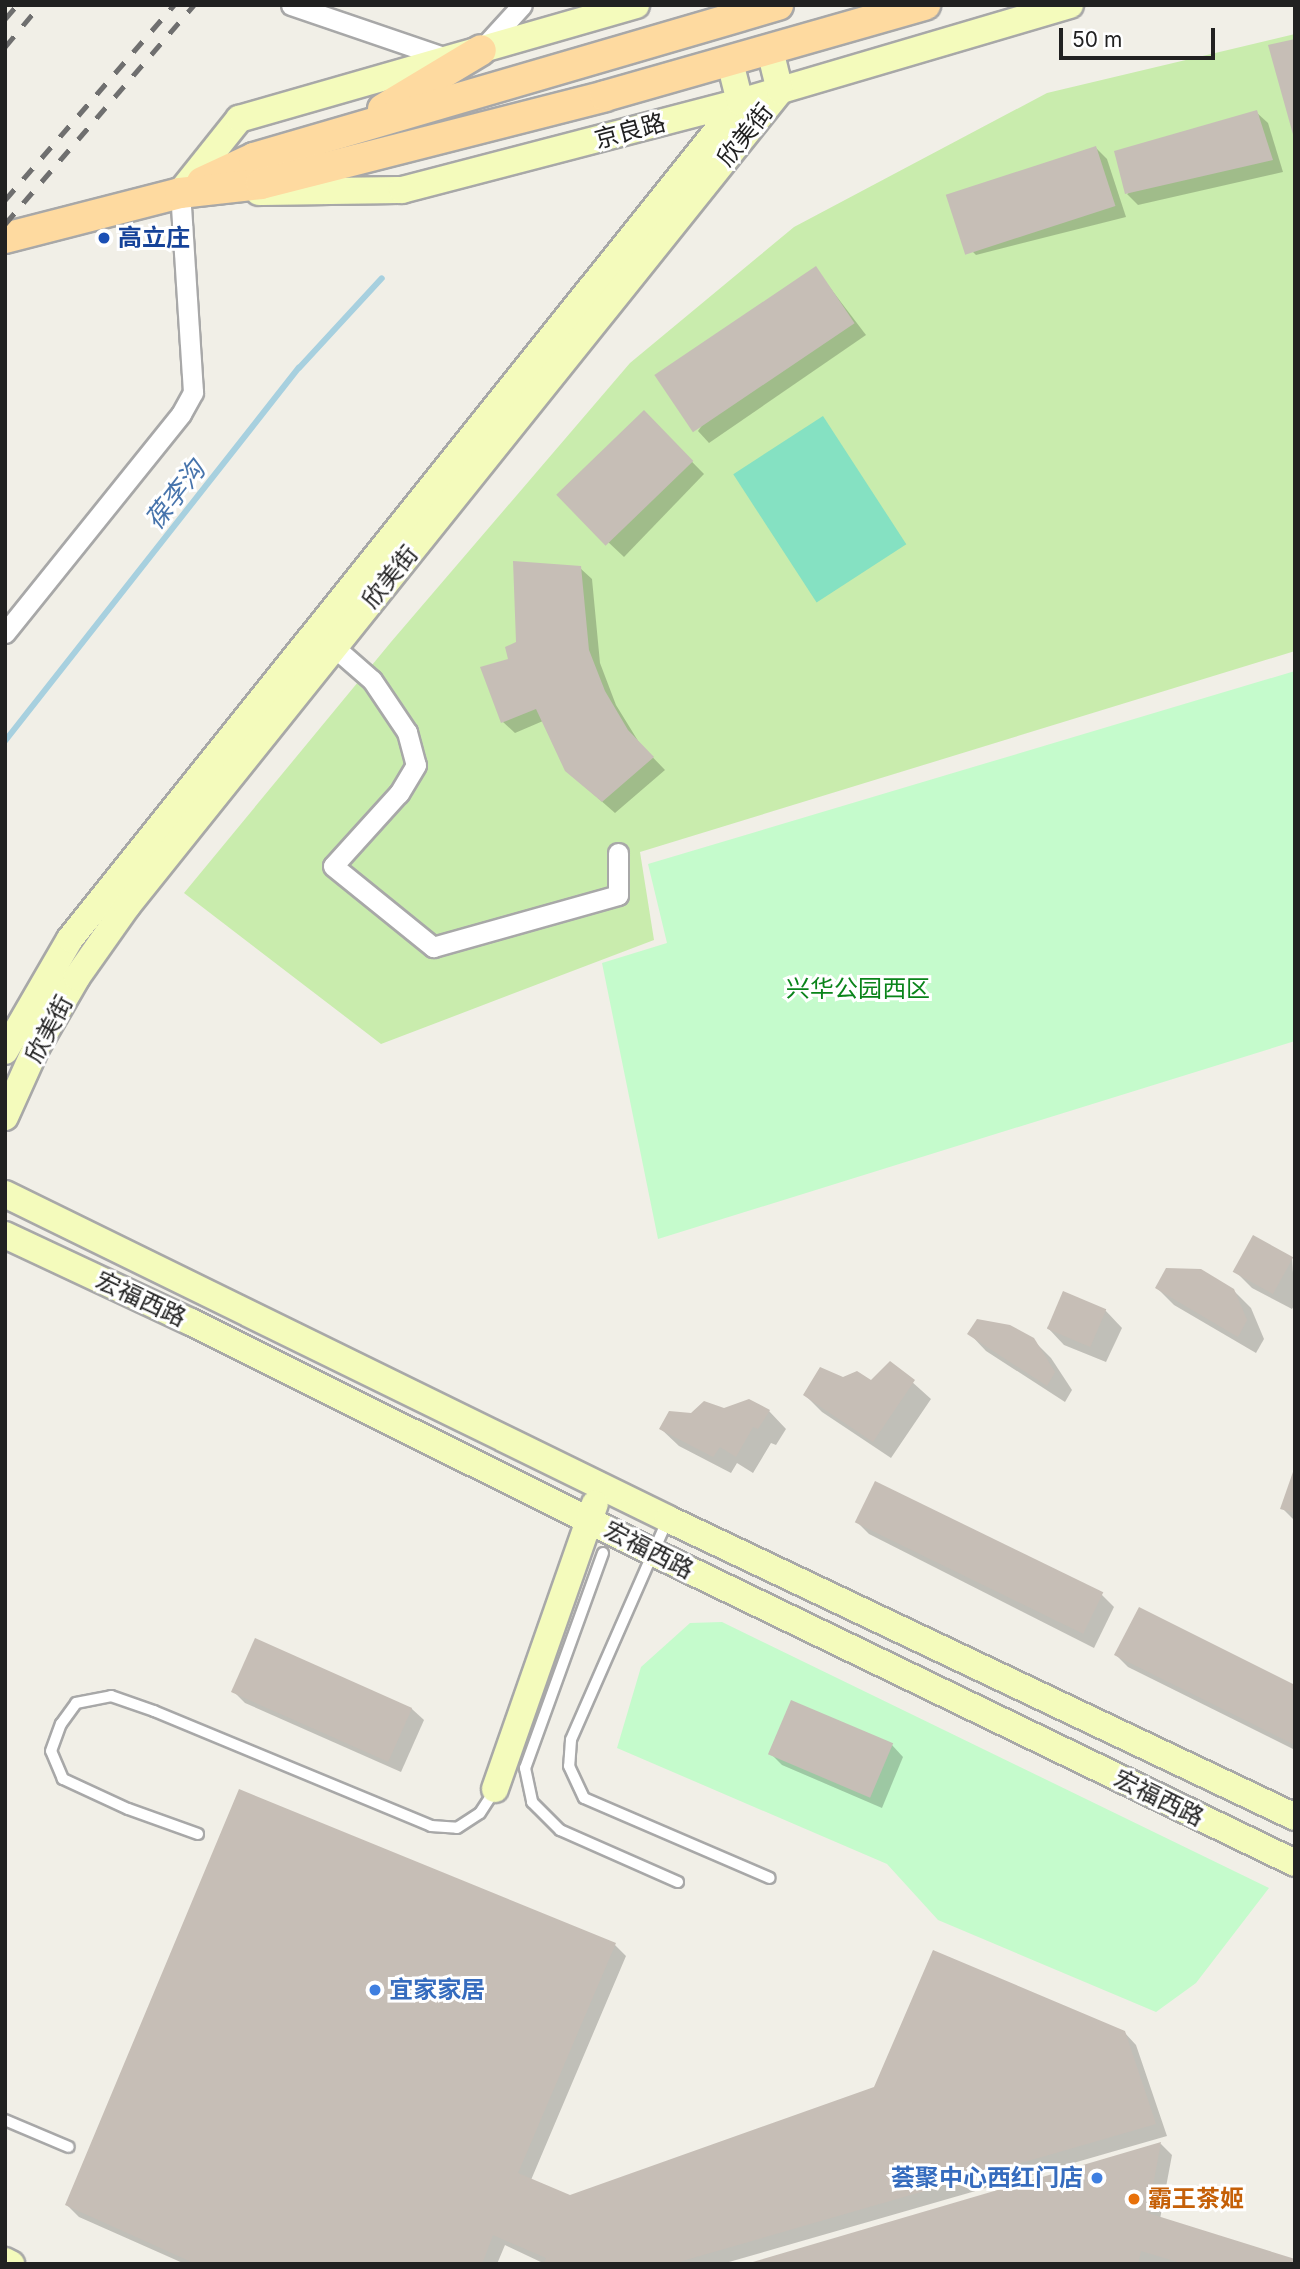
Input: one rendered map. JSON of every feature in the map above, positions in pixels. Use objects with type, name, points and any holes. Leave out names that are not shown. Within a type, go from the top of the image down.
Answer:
[{"type":"main road","name":"京良路","points":[[180,193],[254,158],[778,5]]},
{"type":"main road","name":"京良路","points":[[5,238],[180,193],[261,184],[730,62],[925,5]]},
{"type":"main road","points":[[348,130],[481,50]]},
{"type":"street","points":[[291,5],[450,59]]},
{"type":"street","points":[[481,50],[522,5]]},
{"type":"street","points":[[5,633],[181,414],[193,392],[180,193],[239,119],[636,5]]},
{"type":"street","name":"京良路","points":[[180,193],[402,190],[780,91],[1070,5]]},
{"type":"street","name":"欣美街","points":[[5,1117],[36,1048],[91,957],[127,906],[780,91],[770,50]]},
{"type":"street","name":"欣美街","points":[[5,1051],[70,939],[740,102],[730,62]]},
{"type":"street","points":[[334,647],[372,680],[407,732],[416,765],[399,793],[333,866],[433,947],[618,895],[618,853]]},
{"type":"street","name":"宏福西路","points":[[5,1194],[668,1518],[1295,1817]]},
{"type":"street","name":"宏福西路","points":[[5,1235],[215,1334],[652,1552],[1295,1863]]},
{"type":"street","points":[[495,1789],[602,1486]]},
{"type":"street","points":[[5,2261],[11,2264]]},
{"type":"lane","points":[[668,1518],[571,1740],[569,1766],[584,1798],[770,1878]]},
{"type":"lane","points":[[603,1553],[525,1768],[532,1802],[560,1830],[678,1882]]},
{"type":"lane","points":[[198,1834],[128,1809],[63,1779],[51,1751],[61,1724],[76,1703],[111,1696],[154,1711],[431,1826],[457,1828],[480,1813],[495,1789]]},
{"type":"lane","points":[[5,2120],[69,2147]]},
{"type":"green space","points":[[1295,34],[1295,651],[640,852],[654,940],[381,1044],[184,893],[391,642],[630,363],[794,227],[1047,93]]},
{"type":"green space","points":[[823,416],[906,544],[817,603],[733,474]]},
{"type":"green space","name":"兴华公园西区","points":[[1295,671],[1295,1041],[658,1239],[602,963],[667,943],[648,864]]},
{"type":"green space","points":[[722,1622],[1269,1888],[1196,1983],[1156,2012],[938,1920],[887,1864],[617,1748],[641,1667],[690,1623]]},
{"type":"building","points":[[1295,39],[1295,138],[1294,138],[1268,45]]},
{"type":"building","points":[[1257,110],[1273,160],[1125,194],[1114,151]]},
{"type":"building","points":[[1096,146],[1115,206],[965,255],[946,195]]},
{"type":"building","points":[[816,266],[855,323],[693,432],[654,375]]},
{"type":"building","points":[[644,410],[693,461],[606,546],[556,495]]},
{"type":"building","points":[[513,561],[581,566],[589,650],[605,691],[628,730],[654,757],[602,802],[565,771],[536,709],[501,723],[480,667],[508,659],[505,647],[516,642]]},
{"type":"building","points":[[1253,1235],[1293,1257],[1273,1294],[1233,1272]]},
{"type":"building","points":[[1166,1268],[1201,1269],[1234,1289],[1247,1320],[1238,1337],[1155,1288]]},
{"type":"building","points":[[1063,1291],[1106,1309],[1090,1347],[1047,1329]]},
{"type":"building","points":[[977,1319],[1010,1325],[1034,1338],[1055,1372],[1047,1386],[967,1334]]},
{"type":"building","points":[[890,1361],[915,1380],[873,1442],[803,1395],[820,1367],[843,1377],[857,1371],[871,1380]]},
{"type":"building","points":[[749,1399],[770,1410],[758,1429],[753,1427],[736,1457],[720,1447],[713,1457],[659,1429],[669,1411],[691,1413],[704,1401],[724,1408]]},
{"type":"building","points":[[1295,1469],[1295,1513],[1280,1509]]},
{"type":"building","points":[[875,1481],[1103,1592],[1083,1634],[855,1522]]},
{"type":"building","points":[[1139,1607],[1295,1685],[1295,1745],[1114,1655]]},
{"type":"building","points":[[255,1638],[412,1708],[388,1762],[231,1692]]},
{"type":"building","points":[[791,1700],[893,1743],[870,1798],[768,1754]]},
{"type":"building","name":"宜家家居","points":[[239,1789],[616,1943],[518,2173],[570,2195],[874,2087],[933,1950],[1125,2031],[1156,2124],[672,2264],[543,2264],[546,2258],[493,2235],[482,2264],[196,2264],[65,2205]]},
{"type":"building","name":"荟聚中心西红门店","points":[[1161,2142],[1148,2213],[1295,2259],[1295,2264],[1184,2264],[1141,2251],[1138,2264],[746,2264]]},
{"type":"waterway","name":"葆李沟","points":[[5,741],[299,368],[382,278]]},
{"type":"railway","points":[[5,19],[17,5]]},
{"type":"railway","points":[[5,47],[40,5]]},
{"type":"railway","points":[[5,200],[174,5]]},
{"type":"railway","points":[[5,224],[194,5]]},
{"type":"place","name":"高立庄","points":[[104,238]]},
{"type":"place","name":"宜家家居","points":[[375,1990]]},
{"type":"place","name":"荟聚中心西红门店","points":[[1097,2178]]},
{"type":"place","name":"霸王茶姬","points":[[1134,2199]]}]
